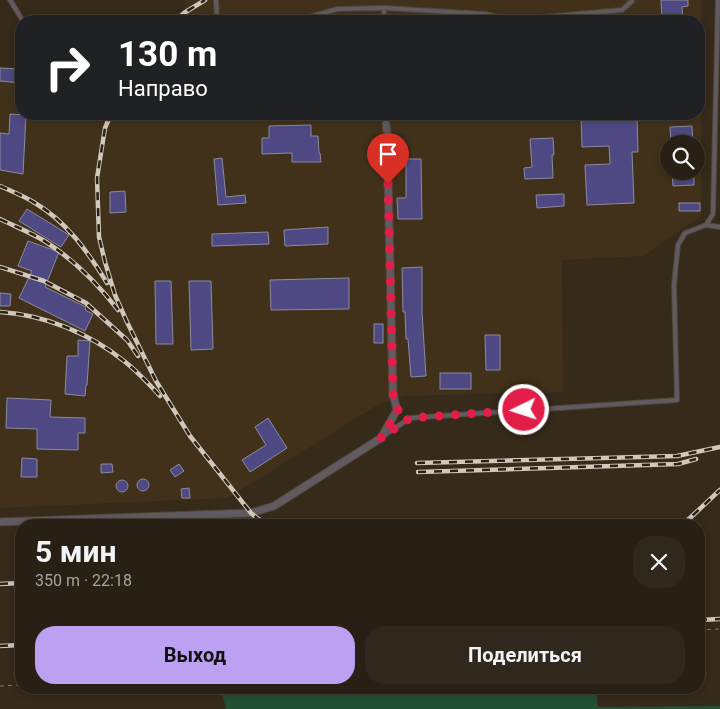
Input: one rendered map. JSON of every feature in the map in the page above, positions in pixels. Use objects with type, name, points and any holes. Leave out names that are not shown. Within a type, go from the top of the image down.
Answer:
[{"type":"street","points":[[84,519],[251,513],[274,506],[381,438],[398,410],[393,394],[386,124]]},
{"type":"street","points":[[0,522],[15,521]]},
{"type":"lane","points":[[10,0],[19,15]]},
{"type":"lane","points":[[216,0],[217,15]]},
{"type":"lane","points":[[566,15],[622,10],[632,0]]},
{"type":"lane","points":[[706,225],[713,214],[718,0]]},
{"type":"lane","points":[[384,8],[384,15]]},
{"type":"lane","points":[[316,15],[337,9],[384,8],[490,15]]},
{"type":"lane","points":[[381,438],[410,418],[677,400],[674,285],[678,245],[685,233],[706,225],[720,227]]},
{"type":"path","points":[[705,629],[720,628]]},
{"type":"path","points":[[0,686],[15,685]]},
{"type":"shaded area","points":[[185,0],[701,0],[701,15],[178,15],[185,10]]},
{"type":"shaded area","points":[[0,68],[15,69],[15,120],[701,120],[701,135],[660,135],[660,180],[701,180],[701,216],[644,256],[562,260],[563,392],[405,396],[379,404],[228,498],[0,508]]},
{"type":"green space","points":[[222,694],[597,694],[598,707],[720,706],[720,709],[226,709]]},
{"type":"building","points":[[661,0],[688,0],[688,6],[682,7],[683,15],[662,15]]},
{"type":"building","points":[[0,68],[15,69],[15,82],[0,81]]},
{"type":"building","points":[[10,114],[15,114],[15,120],[26,120],[23,174],[0,170],[0,133],[9,134]]},
{"type":"building","points":[[581,120],[637,120],[638,152],[632,152],[634,203],[587,205],[585,165],[610,164],[609,146],[582,147]]},
{"type":"building","points":[[311,125],[311,136],[318,136],[321,162],[292,162],[292,153],[262,154],[262,138],[269,138],[269,126]]},
{"type":"building","points":[[692,126],[692,135],[670,135],[670,127]]},
{"type":"building","points":[[553,138],[553,178],[525,179],[524,168],[532,167],[530,139]]},
{"type":"building","points":[[222,158],[226,197],[245,195],[246,203],[218,205],[214,159]]},
{"type":"building","points":[[406,159],[421,159],[422,219],[398,219],[397,198],[406,198]]},
{"type":"building","points":[[673,180],[694,180],[694,185],[673,186]]},
{"type":"building","points":[[125,191],[126,212],[110,213],[110,192]]},
{"type":"building","points":[[564,194],[564,206],[537,208],[536,195]]},
{"type":"building","points":[[679,203],[700,203],[700,211],[679,211]]},
{"type":"building","points":[[27,209],[69,235],[61,247],[19,221]]},
{"type":"building","points":[[328,227],[328,244],[285,246],[284,230]]},
{"type":"building","points":[[268,232],[269,244],[212,246],[212,234]]},
{"type":"building","points":[[28,241],[59,252],[45,287],[86,307],[85,310],[93,314],[85,331],[19,298],[32,271],[18,266]]},
{"type":"building","points":[[422,267],[422,312],[426,376],[411,377],[405,312],[403,312],[402,268]]},
{"type":"building","points":[[349,278],[349,309],[271,310],[270,280]]},
{"type":"building","points":[[155,281],[171,281],[173,344],[156,344]]},
{"type":"building","points":[[189,281],[211,281],[213,349],[191,350]]},
{"type":"building","points":[[0,293],[11,294],[10,306],[0,306]]},
{"type":"building","points":[[374,324],[383,324],[383,343],[374,343]]},
{"type":"building","points":[[485,335],[500,335],[500,370],[486,370]]},
{"type":"building","points":[[78,340],[90,341],[85,396],[65,394],[67,356],[78,356]]},
{"type":"building","points":[[440,373],[471,373],[471,389],[440,389]]},
{"type":"building","points":[[7,398],[51,400],[50,417],[85,418],[85,433],[78,433],[78,450],[37,449],[37,429],[6,428]]},
{"type":"building","points":[[268,418],[287,448],[250,472],[242,460],[266,445],[255,427]]},
{"type":"building","points":[[22,458],[37,459],[37,477],[21,477]]},
{"type":"building","points":[[101,464],[112,464],[113,472],[101,473]]},
{"type":"building","points":[[179,464],[184,471],[175,477],[170,470]]},
{"type":"building","points":[[141,479],[145,479],[149,485],[145,491],[141,491],[137,487],[137,483]]},
{"type":"building","points":[[120,480],[124,480],[128,486],[124,492],[120,492],[116,488],[116,484]]},
{"type":"building","points":[[189,488],[190,498],[182,498],[181,489]]},
{"type":"railway","points":[[182,15],[205,0]]},
{"type":"railway","points":[[108,120],[105,128],[97,178],[99,237],[115,295],[156,381],[190,436],[251,513],[259,519]]},
{"type":"railway","points":[[0,186],[31,200],[67,228],[107,283]]},
{"type":"railway","points":[[0,219],[30,233],[56,249],[94,282],[118,310]]},
{"type":"railway","points":[[0,267],[44,281],[86,303],[127,340],[138,356]]},
{"type":"railway","points":[[0,312],[50,321],[81,334],[124,361],[160,396]]},
{"type":"railway","points":[[417,463],[677,456],[720,447]]},
{"type":"railway","points":[[418,472],[678,464],[696,459]]},
{"type":"railway","points":[[689,519],[720,490]]},
{"type":"railway","points":[[0,584],[15,583]]},
{"type":"railway","points":[[705,620],[720,619]]},
{"type":"railway","points":[[0,646],[15,645]]},
{"type":"route","points":[[388,184],[393,394],[398,410],[381,438],[410,418],[524,410]]}]
